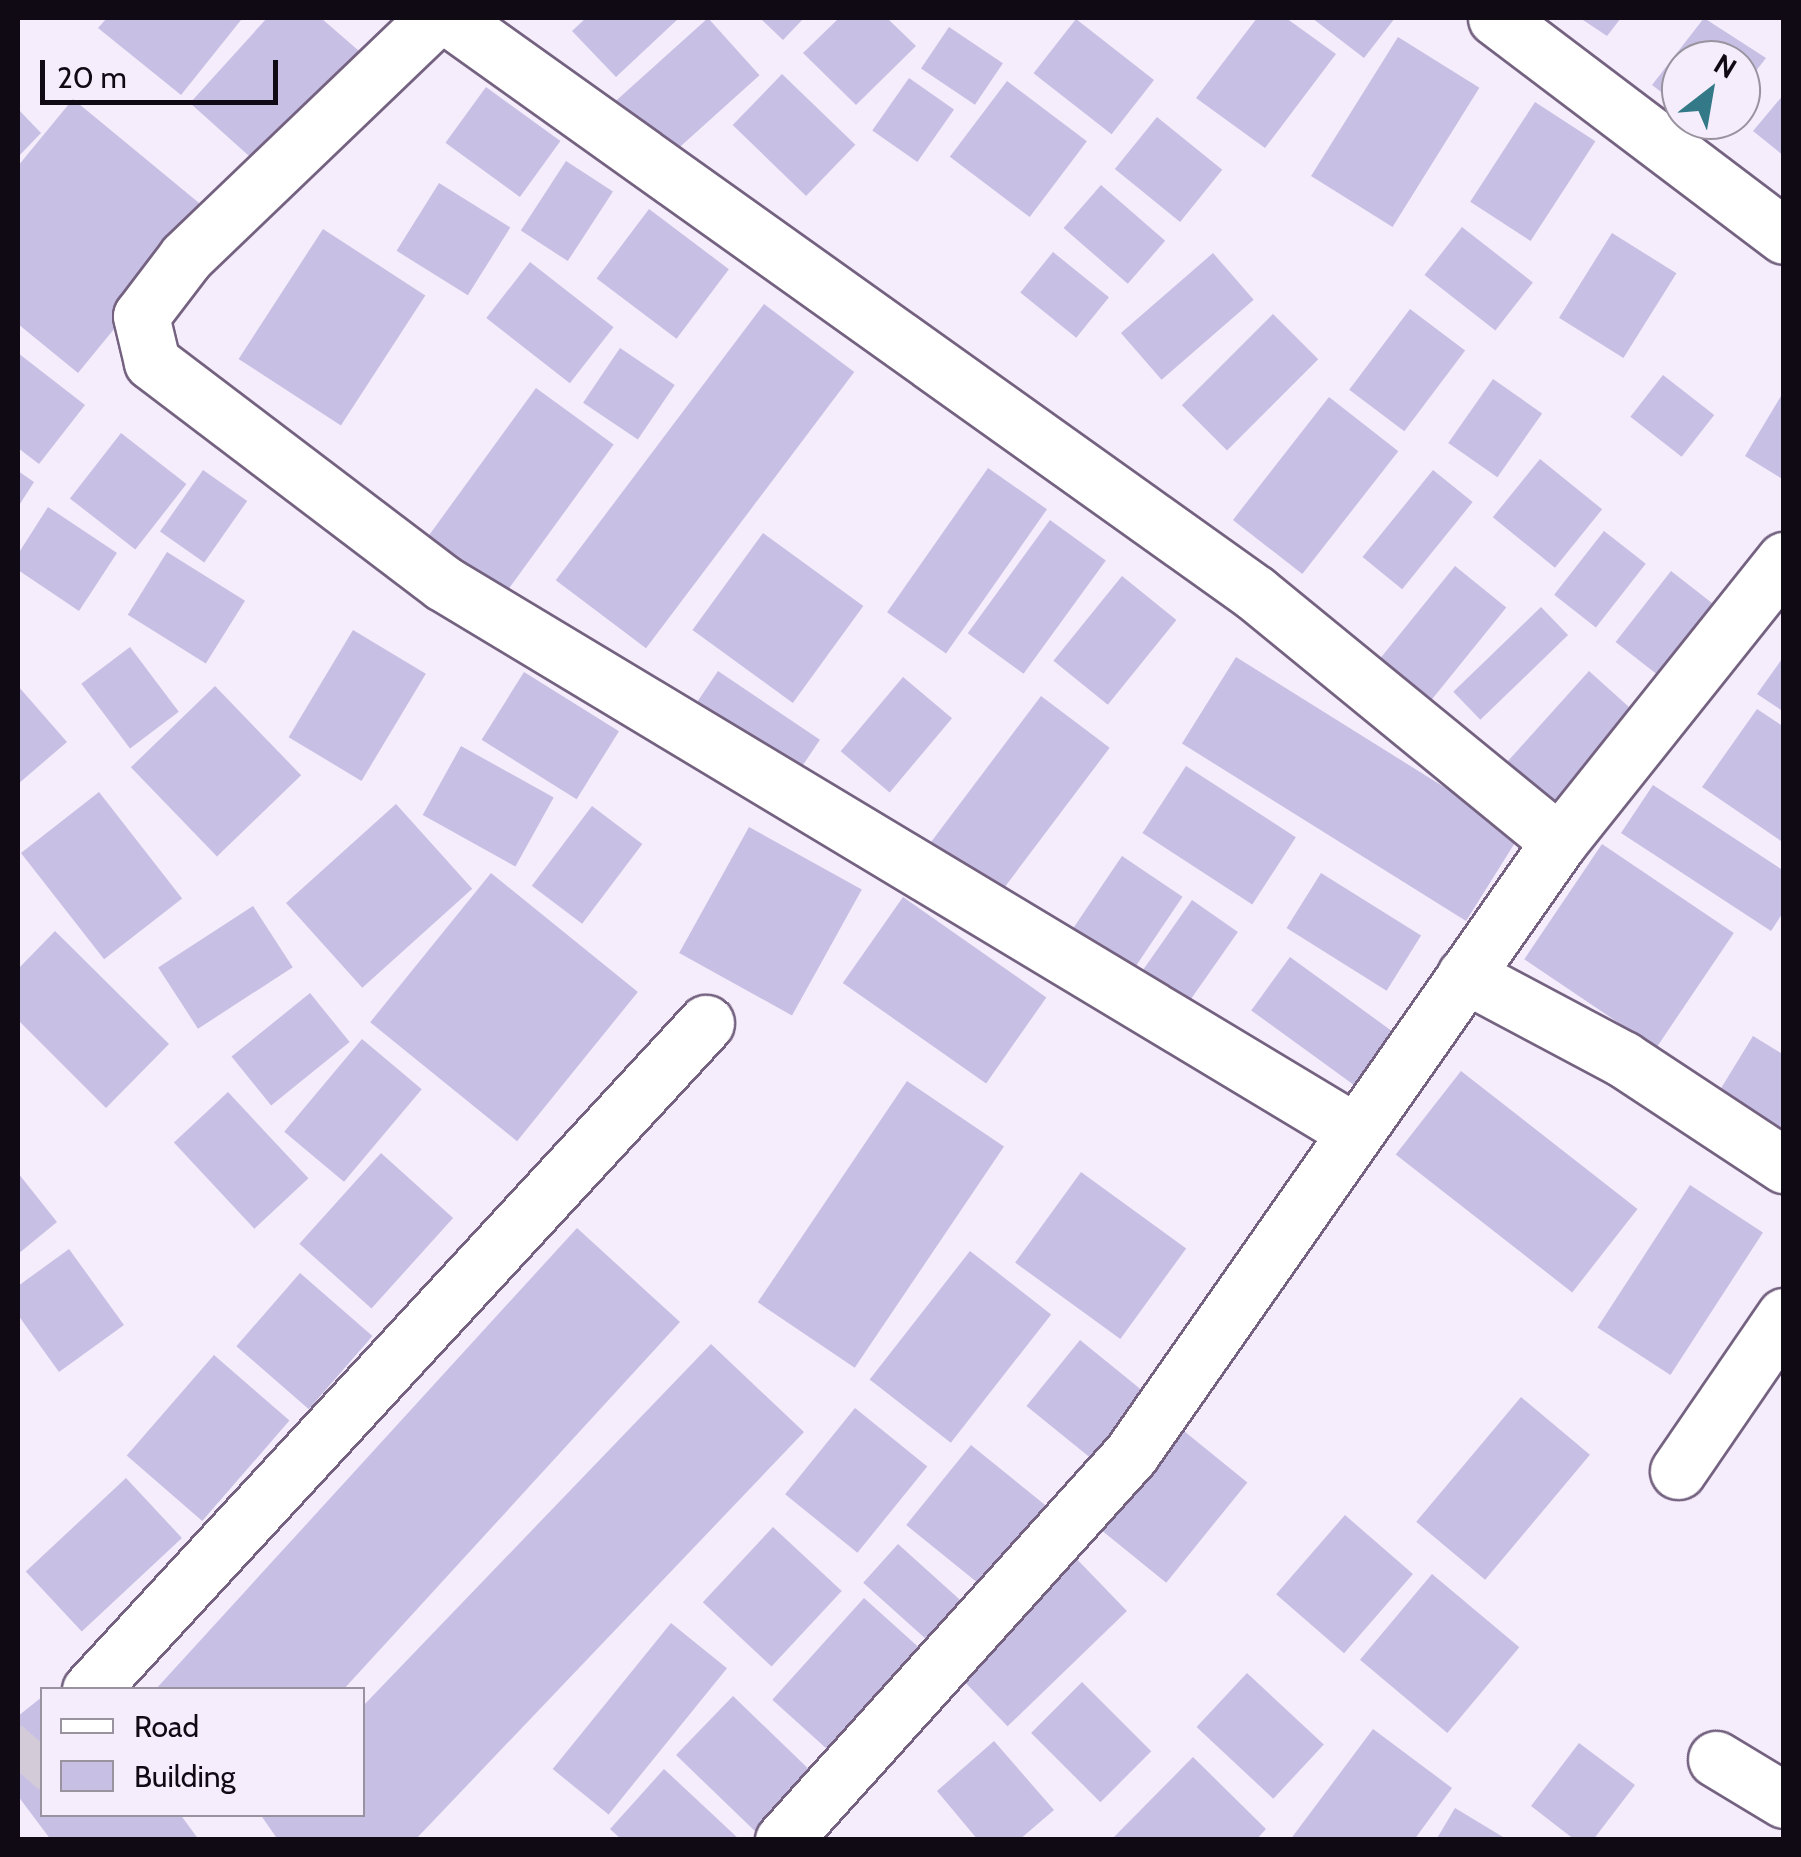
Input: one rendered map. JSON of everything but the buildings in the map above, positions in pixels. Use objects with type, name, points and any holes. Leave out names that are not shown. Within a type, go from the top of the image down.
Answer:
[{"type":"street","points":[[435,18],[186,257],[142,316],[152,362],[443,583],[1354,1131]]},
{"type":"street","points":[[449,18],[1254,593],[1559,842]]},
{"type":"street","points":[[1496,18],[1784,236]]},
{"type":"street","points":[[783,1840],[1132,1454],[1559,842],[1784,560]]},
{"type":"street","points":[[1465,975],[1623,1059],[1784,1165]]},
{"type":"street","points":[[93,1687],[706,1023]]},
{"type":"street","points":[[1678,1471],[1784,1316]]},
{"type":"street","points":[[1716,1759],[1784,1800]]},
{"type":"tunnel","points":[[18,1771],[40,1745]]}]
